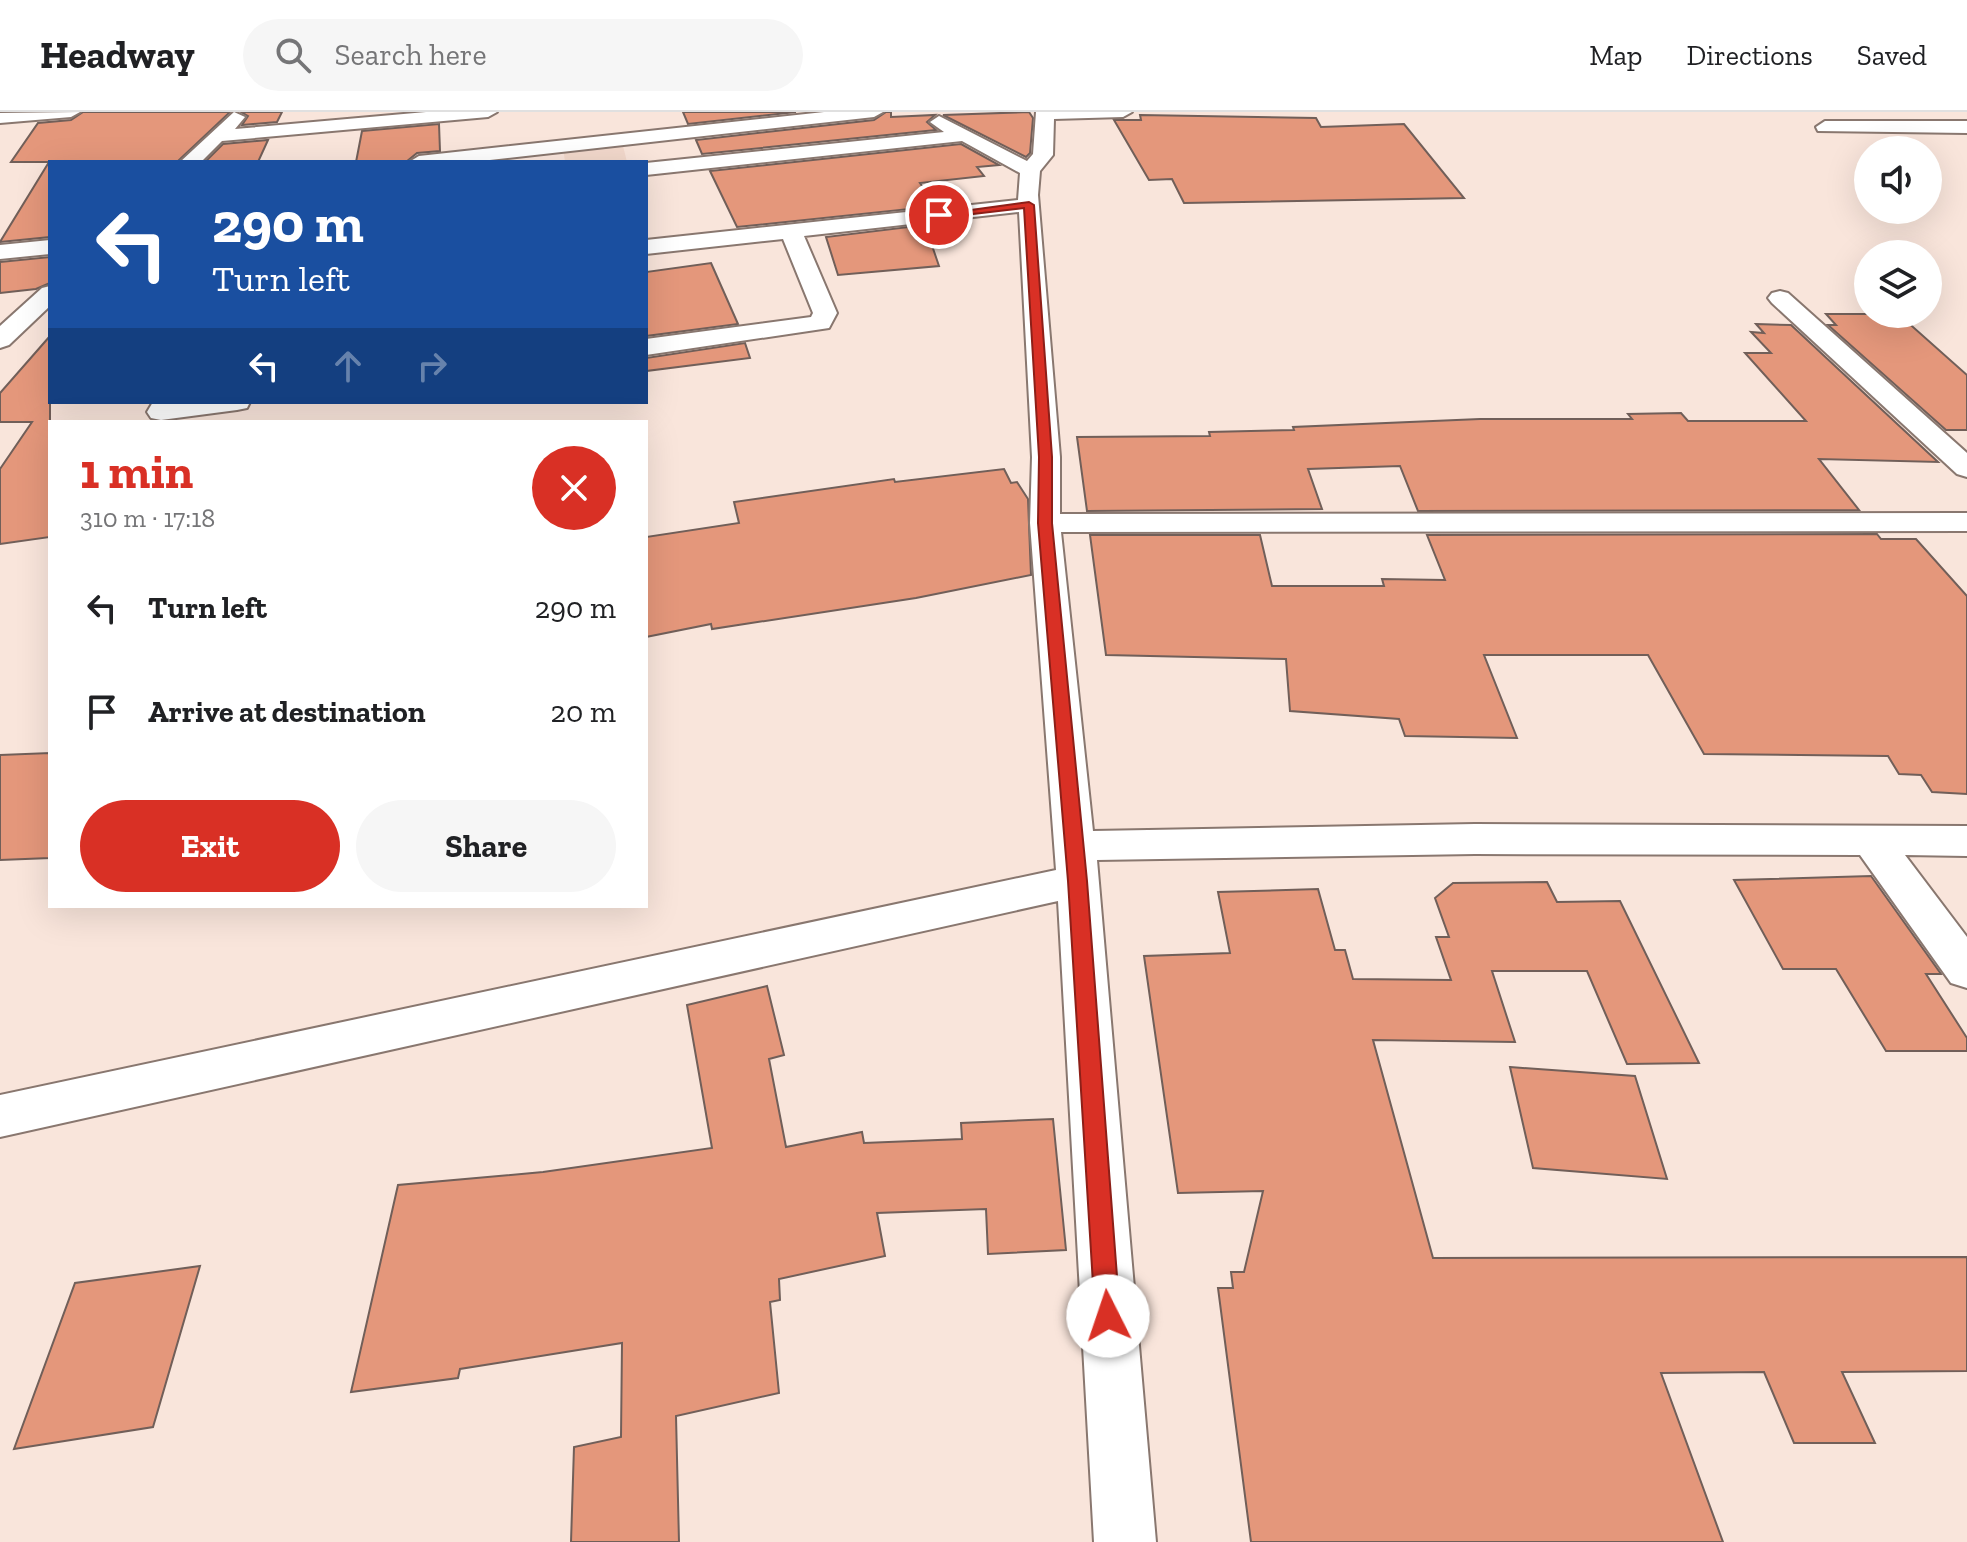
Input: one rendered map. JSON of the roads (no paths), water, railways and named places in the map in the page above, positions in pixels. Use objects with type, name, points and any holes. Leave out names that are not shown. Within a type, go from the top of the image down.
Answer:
[{"type":"street","points":[[0,118],[71,112]]},
{"type":"street","points":[[192,160],[241,112]]},
{"type":"street","points":[[216,136],[488,112]]},
{"type":"street","points":[[437,160],[874,112]]},
{"type":"street","points":[[922,112],[961,136],[1029,190]]},
{"type":"street","points":[[1123,112],[1045,113],[1043,155],[1029,190],[1046,457],[1045,523],[1076,864],[1125,1542]]},
{"type":"street","points":[[1825,127],[1967,127]]},
{"type":"street","points":[[648,169],[961,136]]},
{"type":"street","points":[[648,247],[791,232],[1029,190]]},
{"type":"street","points":[[648,347],[820,323],[825,313],[791,232]]},
{"type":"street","points":[[0,252],[48,247]]},
{"type":"street","points":[[0,340],[10,322],[48,294]]},
{"type":"street","points":[[1780,298],[1967,468]]},
{"type":"street","points":[[10,322],[48,318]]},
{"type":"street","points":[[165,404],[161,412],[222,404]]},
{"type":"street","points":[[1045,523],[1967,522]]},
{"type":"street","points":[[0,1116],[1076,864],[1475,839],[1967,841]]},
{"type":"street","points":[[1872,842],[1967,970]]}]
